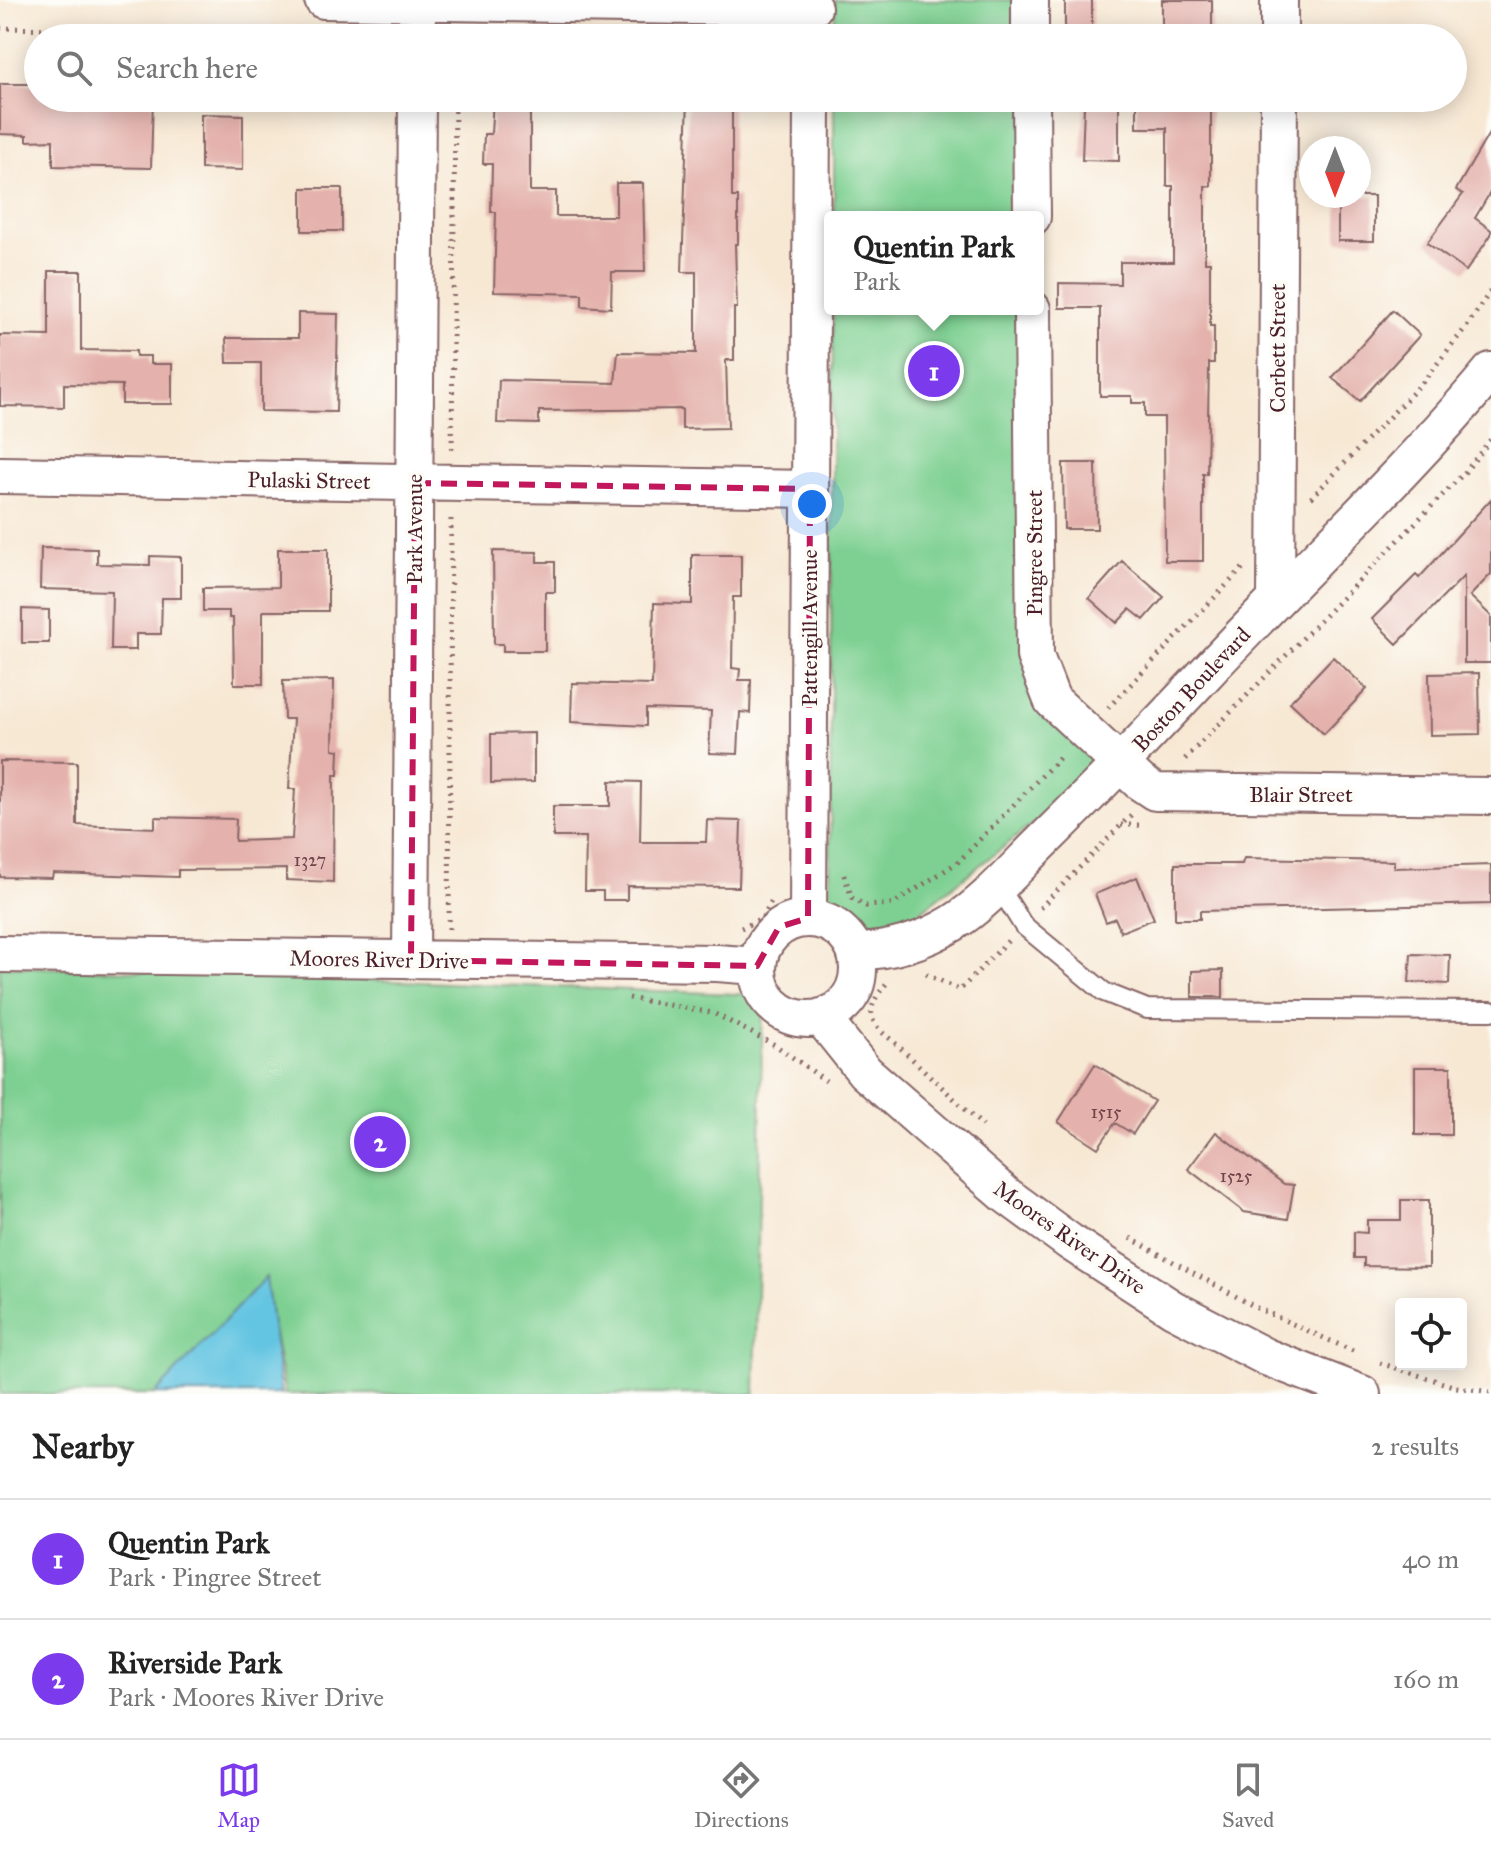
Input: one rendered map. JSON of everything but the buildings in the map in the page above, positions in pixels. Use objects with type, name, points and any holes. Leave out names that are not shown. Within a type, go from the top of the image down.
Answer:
[{"type":"street","points":[[1030,0],[1030,24]]},
{"type":"street","points":[[1279,0],[1279,24]]},
{"type":"street","points":[[417,1],[417,24]]},
{"type":"street","points":[[321,17],[417,1],[813,15]]},
{"type":"street","name":"Park Avenue","points":[[411,960],[417,112]]},
{"type":"street","name":"Pattengill Avenue","points":[[808,918],[812,112]]},
{"type":"street","points":[[1031,112],[1032,211]]},
{"type":"street","name":"Corbett Street","points":[[1276,598],[1279,112]]},
{"type":"street","name":"Pingree Street","points":[[1032,315],[1035,656],[1052,700],[1122,763]]},
{"type":"street","name":"Boston Boulevard","points":[[855,952],[882,951],[910,944],[955,922],[998,885],[1122,763],[1276,598],[1444,427],[1491,371]]},
{"type":"street","name":"Pulaski Street","points":[[0,475],[810,489]]},
{"type":"street","points":[[1122,763],[1155,792]]},
{"type":"street","name":"Blair Street","points":[[1155,792],[1491,796]]},
{"type":"street","points":[[808,918],[837,927],[848,938],[855,952],[858,968],[852,992],[836,1011],[821,1017],[805,1019],[776,1008],[765,996],[759,982],[757,966],[760,951],[779,927],[793,920],[808,918]]},
{"type":"street","name":"Moores River Drive","points":[[0,954],[757,966]]},
{"type":"street","name":"Moores River Drive","points":[[821,1017],[865,1072],[1006,1195],[1070,1242],[1173,1309],[1266,1357],[1362,1394]]},
{"type":"lane","points":[[998,885],[1023,925],[1104,992],[1147,1009],[1491,1011]]},
{"type":"path","points":[[117,24],[321,17]]},
{"type":"path","points":[[0,28],[24,27]]},
{"type":"path","points":[[448,960],[455,112]]},
{"type":"path","points":[[840,862],[852,898],[866,906],[893,904],[958,862],[1422,383],[1491,290]]},
{"type":"path","points":[[921,972],[960,990],[1465,472],[1491,439]]},
{"type":"path","points":[[733,928],[745,928],[762,919],[774,899],[773,887]]},
{"type":"path","points":[[411,923],[464,924]]},
{"type":"path","points":[[898,980],[886,984],[874,999],[871,1016],[877,1030],[892,1040],[994,1137]]},
{"type":"path","points":[[619,997],[713,1013],[775,1045],[834,1087]]},
{"type":"path","points":[[1128,1236],[1257,1308],[1364,1356]]},
{"type":"path","points":[[1377,1362],[1456,1387],[1491,1392]]},
{"type":"highlighted area","points":[[415,483],[810,489],[808,918],[779,927],[757,966],[411,960]]},
{"type":"green space","points":[[835,0],[1036,0],[1036,24],[834,24]]},
{"type":"green space","points":[[834,112],[1036,112],[1036,211],[834,211]]},
{"type":"green space","points":[[833,315],[1036,315],[1036,643],[1056,700],[1116,760],[913,917],[870,923],[830,905]]},
{"type":"green space","points":[[0,966],[763,995],[755,1394],[285,1394],[266,1290],[164,1394],[0,1394]]},
{"type":"water","points":[[266,1277],[281,1394],[155,1394]]},
{"type":"place","name":"Quentin Park","points":[[934,371]]},
{"type":"place","name":"Riverside Park","points":[[380,1142]]}]
